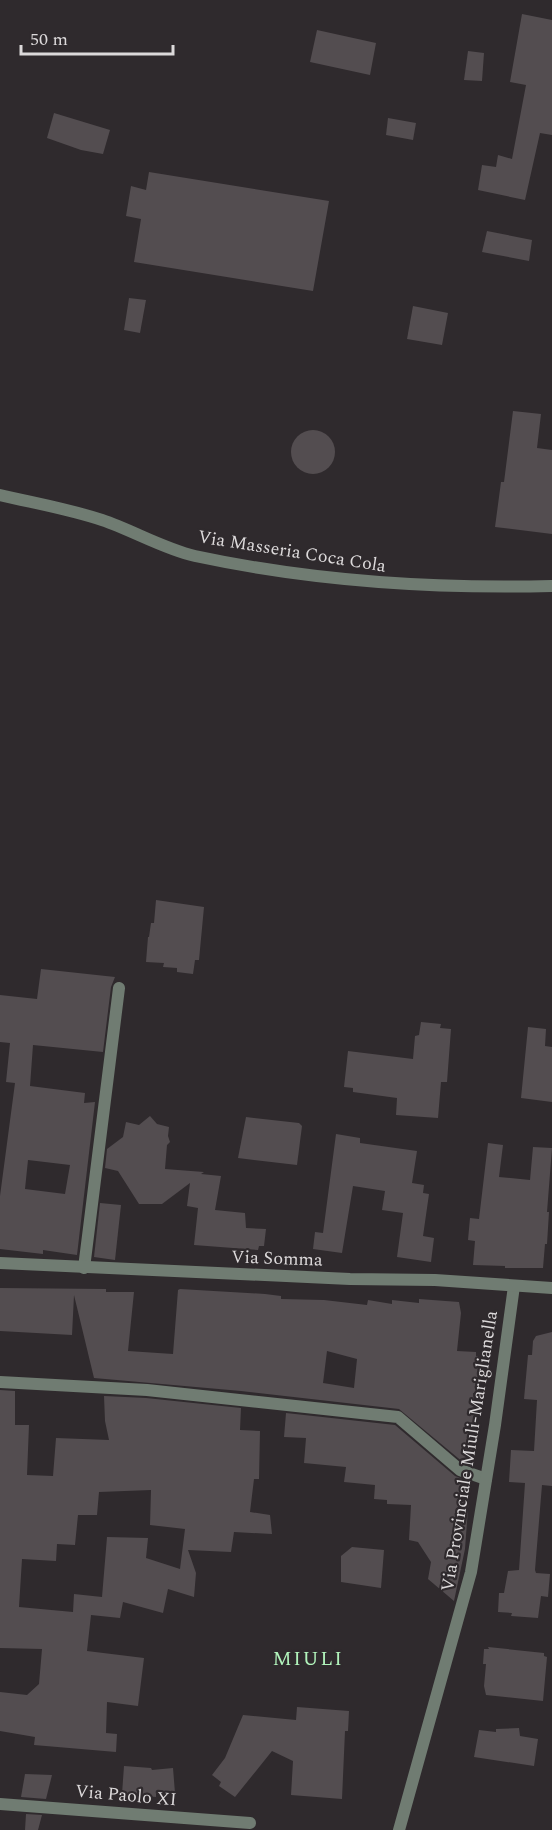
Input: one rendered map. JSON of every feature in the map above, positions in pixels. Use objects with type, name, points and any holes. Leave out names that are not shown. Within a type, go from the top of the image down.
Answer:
[{"type":"street","name":"Via Masseria Coca Cola","points":[[0,495],[100,520],[192,555],[276,570],[394,584],[488,588],[552,586]]},
{"type":"street","points":[[84,1268],[119,988]]},
{"type":"street","name":"Via Somma","points":[[0,1263],[350,1279],[435,1280],[552,1288]]},
{"type":"street","name":"Via Provinciale Miuli-Mariglianella","points":[[399,1830],[471,1572],[514,1286]]},
{"type":"street","points":[[0,1382],[147,1390],[398,1417],[460,1470],[486,1479]]},
{"type":"street","name":"Via Paolo XI","points":[[0,1804],[250,1823]]},
{"type":"building","points":[[522,14],[552,20],[552,135],[540,133],[525,200],[478,190],[482,165],[496,167],[498,155],[512,159],[526,85],[510,82]]},
{"type":"building","points":[[317,30],[376,43],[370,75],[310,62]]},
{"type":"building","points":[[468,51],[484,53],[482,81],[464,80]]},
{"type":"building","points":[[54,113],[110,130],[103,154],[81,150],[47,138]]},
{"type":"building","points":[[388,118],[416,123],[413,140],[386,135]]},
{"type":"building","points":[[149,172],[329,201],[313,291],[134,262],[141,219],[126,216],[131,186],[146,190]]},
{"type":"building","points":[[487,231],[532,240],[529,261],[482,252]]},
{"type":"building","points":[[129,298],[146,300],[140,333],[124,330]]},
{"type":"building","points":[[413,306],[448,313],[442,345],[407,339]]},
{"type":"building","points":[[513,411],[541,414],[537,448],[552,450],[552,534],[495,527],[501,482],[504,482]]},
{"type":"building","points":[[313,430],[328,437],[335,452],[328,467],[313,474],[298,467],[291,452],[298,437]]},
{"type":"building","points":[[156,900],[204,907],[199,960],[195,960],[193,974],[177,972],[177,968],[163,967],[164,963],[146,962],[148,937],[151,923],[154,923]]},
{"type":"building","points":[[41,969],[115,977],[111,987],[103,1052],[33,1045],[30,1086],[85,1093],[84,1103],[95,1102],[77,1255],[43,1250],[43,1254],[0,1249],[0,1196],[15,1083],[6,1082],[10,1043],[0,1042],[0,995],[37,999]],"holes":[[[28,1160],[70,1165],[65,1194],[25,1189]]]},
{"type":"building","points":[[421,1022],[441,1024],[440,1028],[451,1029],[447,1082],[441,1082],[438,1118],[396,1115],[397,1098],[353,1092],[353,1088],[344,1087],[348,1051],[413,1059],[415,1036],[419,1035]]},
{"type":"building","points":[[528,1027],[546,1029],[545,1046],[552,1047],[552,1102],[521,1098]]},
{"type":"building","points":[[150,1116],[157,1124],[169,1127],[170,1142],[167,1145],[165,1169],[204,1172],[201,1174],[221,1176],[215,1210],[245,1213],[246,1228],[266,1229],[264,1246],[259,1246],[258,1250],[194,1245],[198,1208],[187,1206],[190,1183],[162,1204],[139,1204],[118,1171],[105,1168],[107,1149],[123,1137],[126,1122],[139,1125]]},
{"type":"building","points":[[246,1117],[299,1123],[302,1126],[297,1165],[238,1158]]},
{"type":"building","points":[[336,1134],[360,1138],[360,1143],[417,1151],[412,1183],[424,1185],[423,1193],[429,1194],[423,1236],[434,1238],[431,1262],[397,1257],[403,1213],[382,1210],[385,1191],[353,1186],[342,1253],[313,1249],[315,1232],[323,1233]]},
{"type":"building","points":[[488,1143],[503,1145],[499,1177],[530,1180],[533,1147],[552,1148],[547,1244],[545,1244],[543,1268],[473,1265],[475,1241],[468,1240],[470,1218],[479,1219]]},
{"type":"building","points":[[100,1203],[121,1205],[115,1260],[94,1257]]},
{"type":"building","points":[[0,1288],[106,1289],[106,1292],[134,1292],[128,1351],[173,1354],[178,1290],[180,1289],[265,1294],[281,1296],[281,1299],[324,1300],[367,1305],[368,1300],[392,1304],[392,1300],[419,1303],[419,1299],[459,1302],[461,1313],[457,1351],[476,1352],[478,1356],[477,1393],[473,1393],[475,1410],[471,1465],[464,1463],[399,1409],[241,1391],[94,1378],[74,1295],[72,1335],[0,1331]],"holes":[[[327,1351],[357,1359],[354,1388],[323,1383]]]},
{"type":"building","points":[[552,1332],[552,1486],[542,1485],[535,1570],[536,1573],[550,1574],[548,1597],[541,1596],[538,1618],[511,1616],[512,1613],[498,1612],[499,1593],[504,1593],[508,1571],[519,1570],[525,1483],[509,1482],[511,1450],[534,1451],[537,1400],[524,1399],[528,1355],[532,1355],[533,1341],[536,1336]]},
{"type":"building","points":[[0,1390],[15,1391],[15,1425],[29,1425],[27,1475],[53,1476],[56,1438],[109,1440],[105,1421],[104,1396],[241,1408],[240,1430],[260,1431],[259,1479],[254,1479],[250,1512],[270,1515],[272,1534],[234,1532],[231,1552],[188,1550],[196,1573],[194,1597],[168,1589],[163,1613],[123,1602],[120,1618],[91,1615],[87,1651],[144,1658],[138,1706],[107,1702],[106,1733],[117,1734],[116,1752],[34,1745],[35,1737],[0,1731],[0,1692],[27,1695],[39,1684],[42,1649],[0,1648]],"holes":[[[151,1490],[150,1525],[185,1529],[180,1569],[146,1558],[148,1538],[107,1537],[102,1597],[74,1594],[73,1612],[19,1607],[22,1559],[56,1561],[57,1544],[75,1545],[78,1515],[97,1515],[99,1492]]]},
{"type":"building","points":[[286,1413],[395,1425],[455,1476],[470,1482],[465,1549],[454,1601],[428,1579],[431,1562],[418,1542],[409,1540],[411,1505],[387,1504],[387,1500],[374,1499],[375,1485],[344,1482],[346,1467],[304,1463],[306,1438],[284,1437]]},
{"type":"building","points":[[352,1547],[384,1550],[381,1588],[341,1582],[341,1556]]},
{"type":"building","points":[[488,1647],[544,1653],[547,1657],[543,1701],[486,1695],[484,1686],[486,1664],[483,1664],[484,1649],[489,1649]]},
{"type":"building","points":[[297,1707],[349,1711],[348,1731],[345,1731],[342,1799],[291,1795],[293,1761],[272,1751],[235,1797],[219,1786],[221,1782],[212,1775],[225,1758],[243,1715],[296,1720]]},
{"type":"building","points":[[519,1728],[520,1736],[538,1739],[534,1766],[474,1757],[479,1730],[496,1732],[496,1729]]},
{"type":"building","points":[[124,1766],[151,1768],[152,1770],[173,1768],[175,1793],[156,1794],[156,1797],[122,1794]]},
{"type":"building","points":[[25,1774],[52,1775],[46,1799],[21,1797]]},
{"type":"building","points":[[26,1814],[42,1815],[38,1830],[25,1830]]},
{"type":"district","name":"MIULI","points":[[308,1658]]}]
